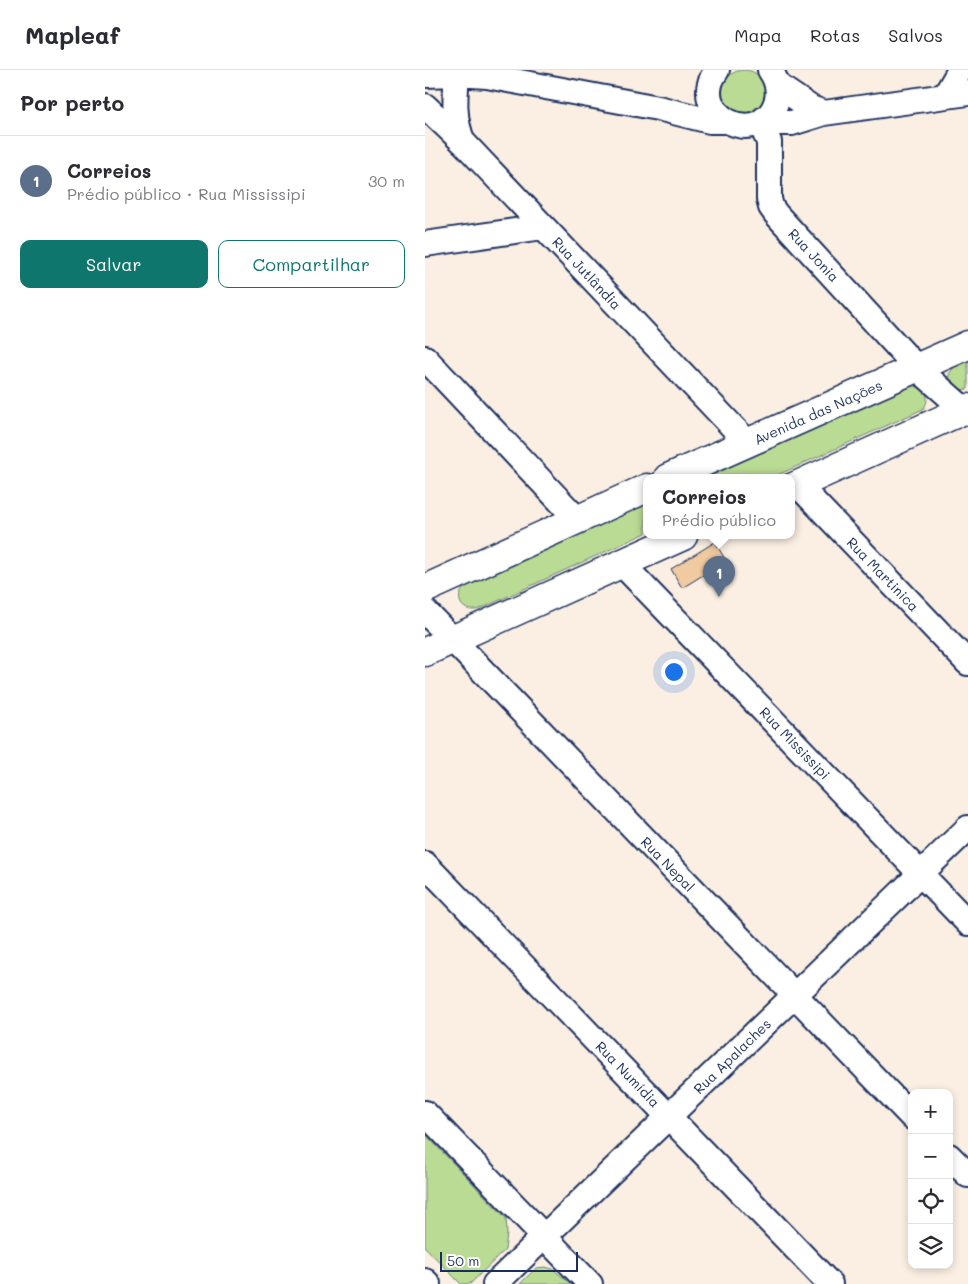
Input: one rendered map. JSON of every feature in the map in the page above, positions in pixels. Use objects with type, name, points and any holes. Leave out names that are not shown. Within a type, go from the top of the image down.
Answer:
[{"type":"main road","name":"Avenida das Nações","points":[[677,474],[968,346]]},
{"type":"main road","points":[[795,486],[967,411]]},
{"type":"main road","points":[[425,589],[643,490]]},
{"type":"main road","points":[[425,652],[676,539]]},
{"type":"street","points":[[762,120],[792,123],[824,113],[957,95],[960,70]]},
{"type":"street","points":[[425,75],[457,74],[487,76],[658,108],[710,121],[725,121]]},
{"type":"street","points":[[457,74],[454,108],[458,130],[464,143]]},
{"type":"street","points":[[658,108],[689,101],[698,96],[714,74]]},
{"type":"street","points":[[714,74],[710,98],[715,111],[725,121],[746,126],[762,120],[774,107],[777,100],[774,77]]},
{"type":"street","points":[[774,77],[811,108],[824,113]]},
{"type":"street","name":"Rua Jutlândia","points":[[425,106],[464,143],[748,443]]},
{"type":"street","name":"Rua Jonia","points":[[762,120],[769,142],[768,190],[771,207],[917,368],[967,411]]},
{"type":"street","points":[[425,244],[543,227]]},
{"type":"street","points":[[425,358],[577,519]]},
{"type":"street","name":"Rua Martinica","points":[[795,486],[968,663]]},
{"type":"street","name":"Rua Mississipi","points":[[621,563],[968,923]]},
{"type":"street","name":"Rua Nepal","points":[[425,611],[908,1113]]},
{"type":"street","name":"Rua Apalaches","points":[[495,1284],[968,828]]},
{"type":"street","name":"Rua Numídia","points":[[425,864],[830,1284]]},
{"type":"street","points":[[425,1113],[590,1284]]},
{"type":"street","points":[[953,1160],[968,1175]]},
{"type":"street","points":[[425,1281],[428,1284]]},
{"type":"green space","points":[[748,70],[760,76],[765,84],[765,100],[760,108],[752,113],[740,114],[728,108],[723,100],[722,88],[728,76],[736,71]]},
{"type":"green space","points":[[968,360],[968,389],[958,390],[951,384],[949,374],[954,367]]},
{"type":"green space","points":[[913,386],[922,389],[926,394],[927,401],[923,409],[780,474],[714,474]]},
{"type":"green space","points":[[643,505],[643,534],[480,609],[468,609],[463,607],[461,603],[460,593],[469,584]]},
{"type":"green space","points":[[425,1134],[506,1218],[505,1250],[470,1284],[461,1284],[425,1247]]},
{"type":"green space","points":[[545,1267],[553,1269],[571,1284],[520,1284],[536,1268]]},
{"type":"building","points":[[715,542],[726,561],[682,588],[671,569]]},
{"type":"place","name":"Correios","points":[[719,597]]}]
